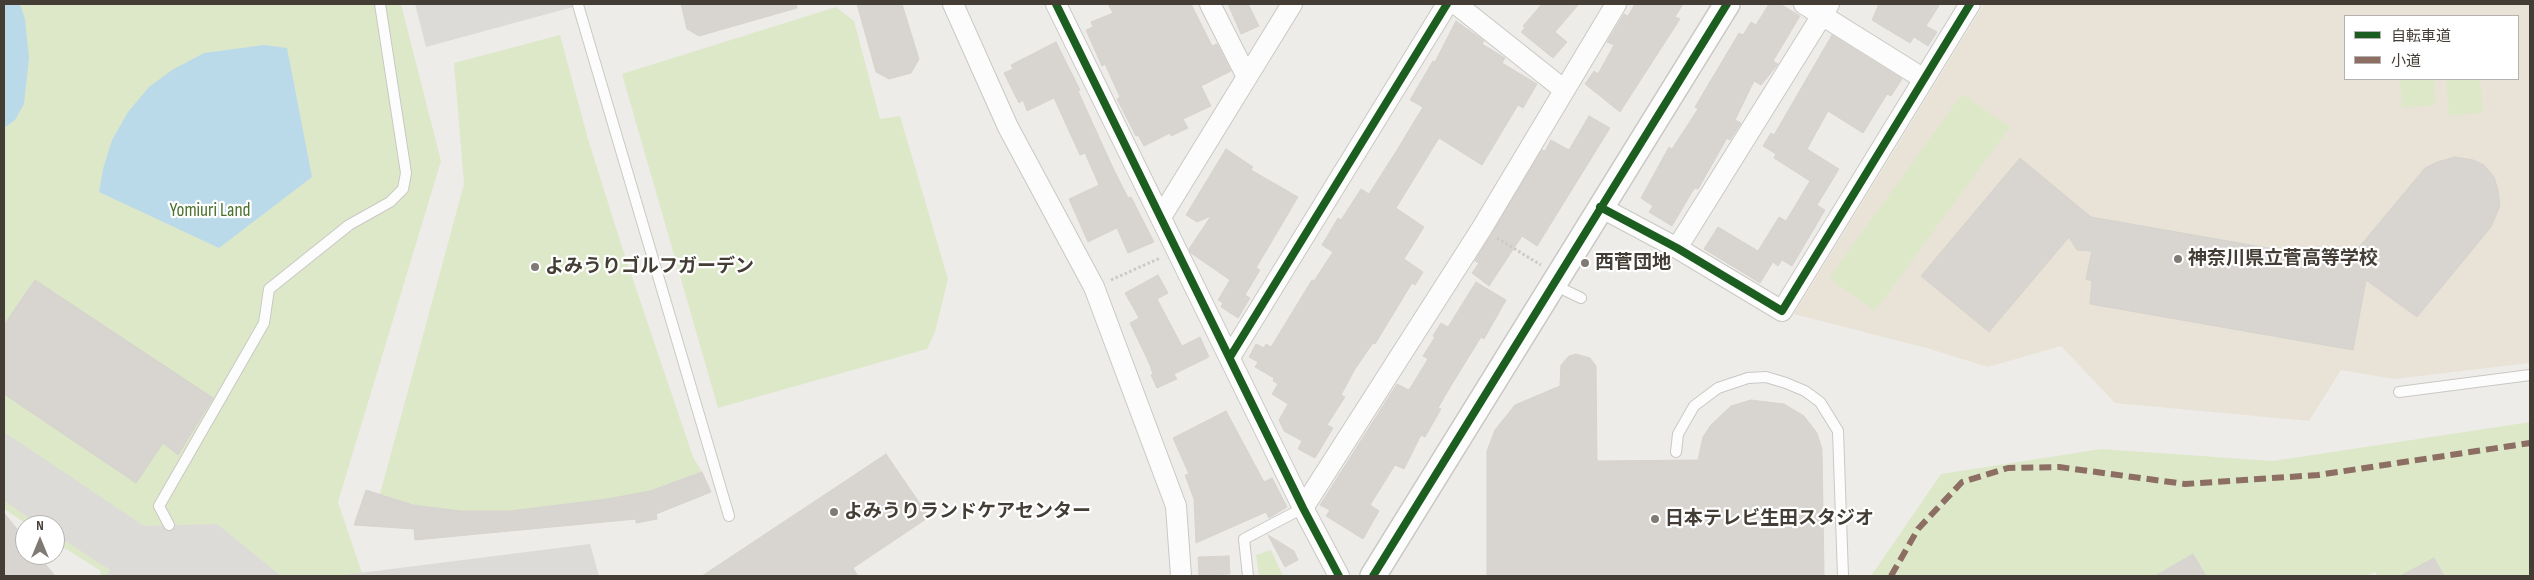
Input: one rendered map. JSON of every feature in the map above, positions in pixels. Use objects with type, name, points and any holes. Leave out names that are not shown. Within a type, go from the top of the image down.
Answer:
[{"type":"street","points":[[953,4],[1008,127],[1094,287],[1176,506],[1181,576]]},
{"type":"street","points":[[1056,4],[1303,508],[1339,576]]},
{"type":"street","points":[[1210,4],[1247,77]]},
{"type":"street","points":[[1161,218],[1292,4]]},
{"type":"street","points":[[1230,357],[1447,4]]},
{"type":"street","points":[[1456,4],[1564,89]]},
{"type":"street","points":[[1303,508],[1482,228],[1616,4]]},
{"type":"street","points":[[1373,576],[1547,275],[1600,207],[1726,4]]},
{"type":"street","points":[[1804,4],[1825,9],[1924,79]]},
{"type":"street","points":[[1600,207],[1677,248],[1782,311],[1970,4]]},
{"type":"street","points":[[1677,248],[1825,9]]},
{"type":"lane","points":[[169,525],[159,506],[264,323],[269,289],[349,225],[390,202],[403,189],[406,173],[380,4]]},
{"type":"lane","points":[[578,5],[729,516]]},
{"type":"lane","points":[[1547,275],[1581,298]]},
{"type":"lane","points":[[2398,392],[2530,375]]},
{"type":"lane","points":[[1676,452],[1678,434],[1694,406],[1704,396],[1718,388],[1748,378],[1766,377],[1805,391],[1820,402],[1838,431],[1843,576]]},
{"type":"lane","points":[[1248,576],[1244,539],[1303,508]]},
{"type":"path","points":[[1482,228],[1547,275]]},
{"type":"path","points":[[1110,281],[1160,258]]},
{"type":"shaded area","points":[[415,4],[584,4],[426,47]]},
{"type":"shaded area","name":"神奈川県立菅高等学校","points":[[1984,4],[2530,4],[2530,363],[2394,379],[2341,370],[2309,421],[2115,403],[2061,346],[1988,367],[1930,349],[1794,314]]},
{"type":"shaded area","points":[[4,432],[144,526],[217,524],[281,576],[106,576],[110,570],[65,541],[65,515],[25,515],[4,501]]},
{"type":"shaded area","points":[[590,544],[599,576],[336,576]]},
{"type":"green space","name":"Yomiuri Land","points":[[4,4],[401,4],[441,161],[338,502],[363,576],[99,576],[101,571],[65,548],[65,515],[15,516],[4,509]]},
{"type":"green space","points":[[836,7],[854,21],[880,119],[900,116],[948,279],[935,332],[927,349],[718,408],[622,74]]},
{"type":"green space","name":"よみうりゴルフガーデン","points":[[560,35],[588,139],[622,247],[693,457],[702,472],[650,491],[607,499],[510,511],[461,511],[413,505],[380,494],[464,184],[454,63]]},
{"type":"green space","points":[[2400,80],[2434,80],[2436,105],[2402,108]]},
{"type":"green space","points":[[2446,80],[2480,80],[2483,113],[2449,116]]},
{"type":"green space","points":[[1962,94],[2010,127],[1875,311],[1829,278]]},
{"type":"green space","points":[[2530,422],[2530,576],[2444,576],[2434,558],[2400,576],[2377,576],[2375,572],[2367,576],[2206,576],[2193,554],[2155,576],[1871,576],[1941,474],[2101,449],[2273,461]]},
{"type":"green space","points":[[1271,550],[1283,576],[1259,576],[1256,555]]},
{"type":"water","points":[[4,4],[20,4],[25,19],[29,58],[24,104],[15,120],[4,128]]},
{"type":"water","points":[[264,45],[287,48],[312,177],[219,248],[99,192],[103,169],[112,140],[128,112],[149,87],[172,70],[204,53]]},
{"type":"building","points":[[681,4],[796,4],[797,8],[699,36],[687,29]]},
{"type":"building","points":[[857,4],[902,4],[919,59],[911,73],[889,79],[876,72]]},
{"type":"building","points":[[1108,4],[1191,4],[1212,46],[1217,44],[1231,71],[1201,86],[1211,106],[1183,119],[1188,128],[1171,136],[1170,133],[1144,146],[1138,135],[1136,136],[1117,99],[1120,97],[1105,64],[1102,66],[1086,30],[1093,27],[1091,22],[1113,13]]},
{"type":"building","points":[[1228,4],[1248,4],[1259,26],[1241,34]]},
{"type":"building","points":[[1542,4],[1579,4],[1555,32],[1567,42],[1553,58],[1521,32],[1525,28],[1523,26]]},
{"type":"building","points":[[1635,4],[1683,4],[1675,17],[1680,19],[1620,112],[1585,84],[1594,71],[1598,74],[1614,45],[1607,42],[1624,14],[1628,16]]},
{"type":"building","points":[[1769,4],[1780,4],[1800,16],[1773,61],[1778,64],[1761,85],[1754,81],[1735,120],[1741,123],[1730,140],[1727,138],[1698,189],[1695,188],[1692,192],[1672,226],[1649,212],[1653,206],[1641,198],[1669,147],[1672,149],[1698,109],[1695,107],[1739,33],[1743,35],[1751,22],[1756,25]]},
{"type":"building","points":[[1879,4],[1940,4],[1926,26],[1937,32],[1928,46],[1914,37],[1910,43],[1872,20]]},
{"type":"building","points":[[1456,21],[1484,41],[1482,44],[1505,58],[1502,63],[1537,84],[1523,108],[1518,105],[1482,165],[1439,138],[1396,208],[1424,227],[1404,259],[1423,272],[1415,285],[1412,283],[1375,344],[1373,343],[1355,369],[1341,395],[1345,397],[1327,425],[1333,428],[1315,458],[1298,449],[1302,441],[1284,431],[1279,420],[1288,404],[1272,394],[1278,384],[1273,381],[1274,378],[1255,367],[1258,362],[1249,357],[1256,344],[1264,348],[1266,344],[1271,347],[1312,280],[1314,281],[1333,252],[1322,245],[1338,218],[1341,220],[1361,189],[1369,194],[1397,150],[1423,107],[1410,100],[1433,61],[1435,62]]},
{"type":"building","points":[[1832,35],[1902,79],[1891,96],[1887,94],[1863,133],[1828,111],[1807,149],[1839,169],[1817,205],[1825,210],[1792,266],[1782,260],[1778,266],[1773,262],[1760,283],[1704,249],[1718,227],[1758,251],[1779,217],[1786,221],[1810,181],[1774,158],[1776,154],[1763,146],[1771,133],[1774,135]]},
{"type":"building","points":[[1056,42],[1080,90],[1078,91],[1113,168],[1128,198],[1131,197],[1154,242],[1128,253],[1117,228],[1088,242],[1069,199],[1099,185],[1085,153],[1080,155],[1054,98],[1027,111],[1023,100],[1019,103],[1004,73],[1013,69],[1011,65]]},
{"type":"building","points":[[1589,116],[1610,128],[1537,246],[1522,236],[1489,286],[1472,273],[1479,263],[1475,261],[1542,150],[1545,151],[1551,140],[1569,150]]},
{"type":"building","points":[[1226,149],[1253,167],[1251,170],[1298,197],[1256,268],[1260,270],[1245,295],[1250,298],[1238,318],[1221,307],[1223,303],[1218,300],[1230,280],[1191,253],[1189,249],[1211,216],[1197,222],[1186,215]]},
{"type":"building","points":[[2455,157],[2473,160],[2484,165],[2494,177],[2500,206],[2491,227],[2417,317],[2366,280],[2353,350],[2090,304],[2092,281],[2086,279],[2092,251],[2077,250],[2069,237],[1989,332],[1921,276],[2020,158],[2091,217],[2302,254],[2303,251],[2350,258],[2425,168],[2437,162]]},
{"type":"building","points":[[1158,275],[1168,293],[1157,299],[1182,346],[1200,337],[1209,357],[1174,374],[1177,379],[1157,388],[1151,375],[1153,374],[1150,365],[1130,323],[1139,318],[1125,293]]},
{"type":"building","points":[[35,280],[213,398],[178,455],[163,443],[136,483],[4,394],[4,325]]},
{"type":"building","points":[[1476,282],[1506,300],[1484,339],[1481,337],[1452,384],[1438,408],[1441,409],[1425,437],[1421,435],[1404,469],[1395,465],[1370,505],[1379,511],[1363,539],[1326,516],[1330,510],[1320,505],[1397,384],[1409,390],[1428,359],[1423,356],[1441,323],[1448,327]]},
{"type":"building","name":"日本テレビ生田スタジオ","points":[[1576,354],[1590,358],[1596,366],[1597,461],[1698,460],[1703,437],[1711,425],[1731,406],[1751,400],[1784,404],[1804,416],[1817,433],[1822,449],[1824,576],[1487,576],[1487,451],[1495,430],[1515,405],[1560,386],[1561,365],[1569,356]]},
{"type":"building","points":[[1226,411],[1264,482],[1272,478],[1287,507],[1269,518],[1266,512],[1196,543],[1194,499],[1185,475],[1189,474],[1173,438]]},
{"type":"building","name":"よみうりランドケアセンター","points":[[886,454],[929,517],[853,568],[858,576],[702,576]]},
{"type":"building","points":[[702,472],[711,492],[656,514],[657,519],[636,523],[636,519],[415,540],[414,529],[354,525],[366,490],[413,505],[461,511],[510,511],[607,499],[650,491]]},
{"type":"building","points":[[4,513],[15,527],[15,565],[46,565],[55,576],[4,576]]},
{"type":"building","points":[[1268,535],[1294,551],[1298,560],[1285,567]]},
{"type":"building","points":[[2193,554],[2206,576],[2155,576]]},
{"type":"building","points":[[1229,556],[1230,574],[1199,575],[1198,557]]},
{"type":"building","points":[[2434,558],[2444,576],[2400,576]]},
{"type":"marked path","points":[[1891,576],[1918,529],[1962,482],[2008,468],[2059,467],[2185,484],[2318,475],[2530,443]]},
{"type":"cycle path","points":[[1056,4],[1303,508],[1339,576]]},
{"type":"cycle path","points":[[1230,357],[1447,4]]},
{"type":"cycle path","points":[[1373,576],[1727,4]]},
{"type":"cycle path","points":[[1600,207],[1677,248],[1782,311],[1970,4]]},
{"type":"place","name":"神奈川県立菅高等学校","points":[[2178,259]]},
{"type":"place","name":"西菅団地","points":[[1585,263]]},
{"type":"place","name":"よみうりゴルフガーデン","points":[[535,267]]},
{"type":"place","name":"よみうりランドケアセンター","points":[[834,512]]},
{"type":"place","name":"日本テレビ生田スタジオ","points":[[1655,519]]}]
